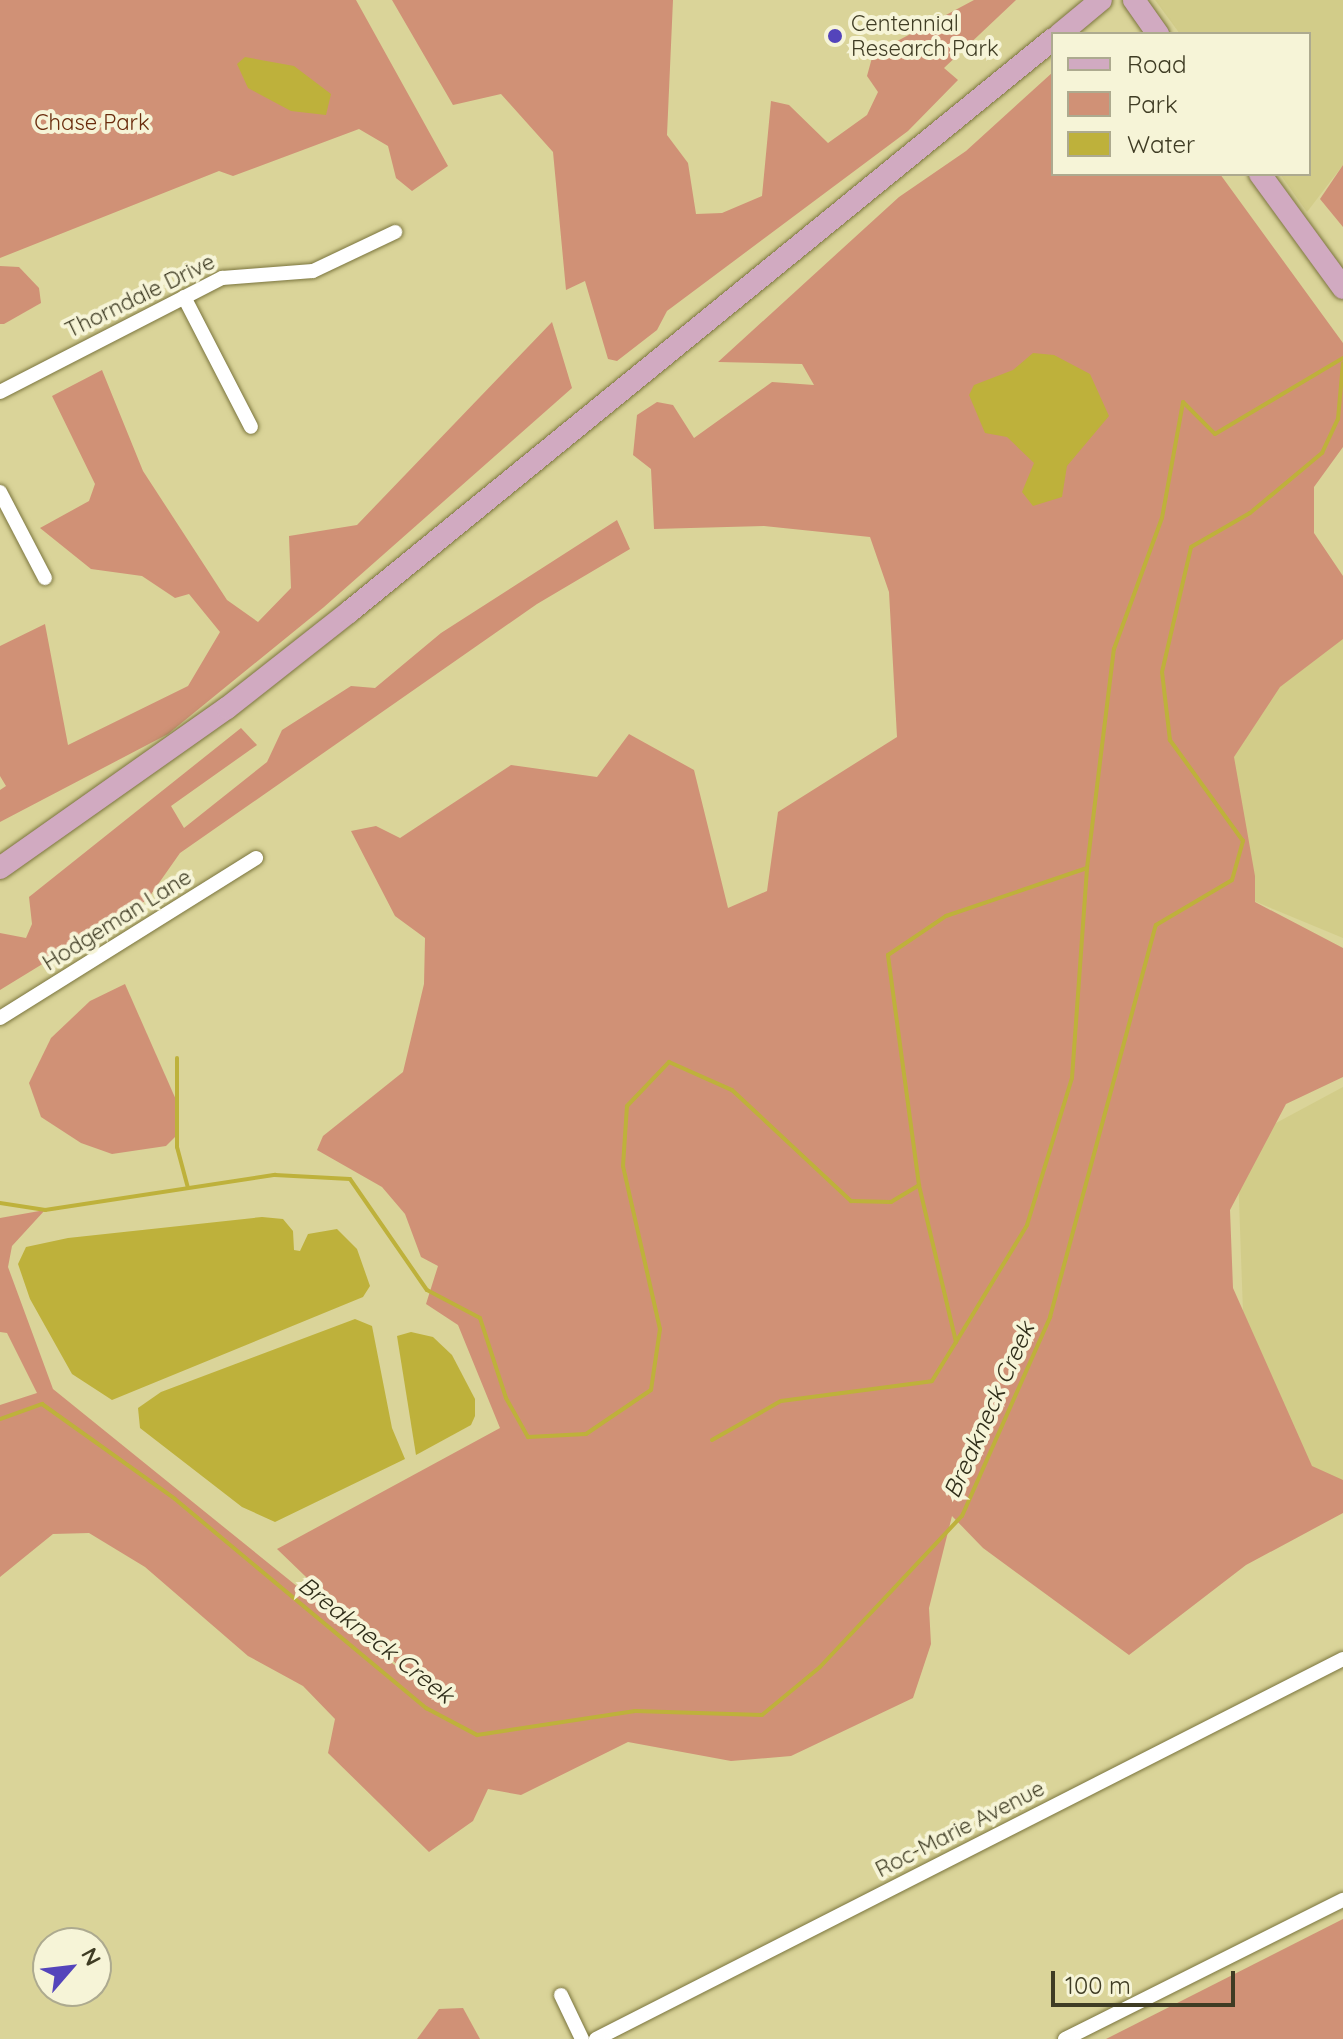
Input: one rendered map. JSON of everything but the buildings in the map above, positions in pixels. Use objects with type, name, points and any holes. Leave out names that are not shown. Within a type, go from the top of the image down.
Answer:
[{"type":"main road","points":[[1062,32],[1101,0]]},
{"type":"main road","points":[[1134,0],[1157,32]]},
{"type":"main road","points":[[0,868],[192,734],[349,612],[1051,41]]},
{"type":"main road","points":[[1261,176],[1343,288]]},
{"type":"street","name":"Thorndale Drive","points":[[0,392],[184,297],[234,276],[313,271],[395,232]]},
{"type":"street","points":[[184,297],[251,427]]},
{"type":"street","points":[[0,492],[45,578]]},
{"type":"street","name":"Hodgeman Lane","points":[[0,1018],[256,858]]},
{"type":"street","name":"Roc-Marie Avenue","points":[[596,2039],[1343,1659]]},
{"type":"street","points":[[1065,2039],[1343,1900]]},
{"type":"street","points":[[561,1995],[582,2039]]},
{"type":"shaded area","points":[[1155,0],[1343,0],[1343,165],[1307,212],[1281,176],[1311,176],[1311,32],[1179,32]]},
{"type":"shaded area","points":[[1343,628],[1343,938],[1254,901],[1226,759],[1286,658]]},
{"type":"shaded area","points":[[1343,1087],[1343,1497],[1305,1469],[1246,1396],[1237,1144]]},
{"type":"green space","name":"Chase Park","points":[[0,0],[356,0],[448,166],[412,191],[396,178],[388,146],[359,129],[233,176],[219,171],[0,258]]},
{"type":"green space","points":[[392,0],[673,0],[667,135],[688,163],[696,214],[722,213],[762,196],[771,101],[789,105],[828,143],[867,115],[878,92],[867,76],[873,54],[974,0],[1016,0],[944,68],[958,80],[908,131],[667,311],[657,330],[617,361],[608,359],[585,281],[566,290],[553,152],[501,94],[453,105]]},
{"type":"green space","points":[[1051,74],[1051,176],[1221,176],[1343,343],[1343,447],[1314,487],[1314,533],[1343,576],[1343,639],[1280,687],[1234,757],[1255,876],[1255,902],[1343,948],[1343,1077],[1286,1104],[1230,1210],[1233,1288],[1312,1466],[1343,1480],[1343,1513],[1246,1565],[1129,1655],[983,1548],[952,1516],[929,1608],[931,1644],[913,1698],[791,1756],[731,1761],[628,1742],[521,1795],[488,1789],[473,1821],[429,1852],[328,1753],[335,1719],[303,1686],[248,1656],[145,1567],[89,1533],[53,1534],[0,1577],[0,1405],[37,1393],[7,1333],[0,1332],[0,1218],[45,1210],[12,1246],[8,1267],[53,1389],[413,1680],[277,1549],[500,1428],[458,1325],[426,1304],[438,1266],[421,1257],[405,1214],[382,1187],[317,1150],[323,1136],[403,1072],[424,984],[425,938],[395,916],[351,831],[376,826],[400,838],[511,765],[597,777],[629,734],[694,770],[728,908],[767,891],[778,812],[897,737],[889,592],[870,537],[764,526],[654,529],[651,469],[633,455],[637,415],[657,402],[673,405],[694,438],[772,382],[814,385],[802,364],[718,362],[899,197],[966,151]]},
{"type":"green space","points":[[1343,165],[1343,227],[1320,199]]},
{"type":"green space","points":[[0,266],[19,267],[39,288],[41,303],[4,324],[0,324]]},
{"type":"green space","points":[[552,322],[572,388],[324,607],[168,734],[0,822],[0,790],[6,786],[0,776],[0,646],[45,624],[68,745],[188,686],[220,632],[189,594],[175,598],[142,576],[91,569],[40,528],[89,501],[95,484],[52,396],[102,370],[143,471],[227,600],[258,622],[291,588],[289,536],[357,525]]},
{"type":"green space","points":[[617,520],[630,549],[537,604],[180,853],[147,900],[0,990],[0,933],[26,938],[32,924],[29,897],[241,728],[257,745],[171,806],[184,828],[267,762],[282,730],[351,686],[375,688],[441,633]]},
{"type":"green space","points":[[125,984],[177,1102],[176,1136],[166,1146],[112,1154],[81,1143],[41,1117],[29,1083],[51,1038],[90,1001]]},
{"type":"green space","points":[[1343,1919],[1343,2039],[1106,2039]]},
{"type":"green space","points":[[463,2008],[480,2039],[417,2039],[439,2009]]},
{"type":"water","points":[[245,57],[294,66],[331,94],[326,115],[291,111],[248,88],[237,64]]},
{"type":"water","points":[[1033,353],[1054,355],[1090,374],[1109,416],[1067,466],[1062,497],[1033,506],[1022,492],[1034,463],[1007,437],[985,433],[969,395],[974,385],[1013,370]]},
{"type":"water","points":[[262,1217],[283,1219],[293,1231],[294,1250],[300,1251],[308,1234],[337,1229],[357,1249],[370,1286],[363,1297],[112,1400],[72,1374],[30,1299],[18,1264],[26,1247],[68,1238]]},
{"type":"water","points":[[355,1319],[372,1326],[392,1428],[405,1459],[275,1522],[242,1507],[140,1428],[138,1408],[161,1392]]},
{"type":"water","points":[[411,1332],[433,1337],[452,1355],[475,1399],[475,1416],[471,1425],[416,1455],[397,1336]]},
{"type":"waterway","points":[[0,1203],[45,1210],[275,1175],[350,1179],[427,1290],[480,1318],[506,1398],[528,1437],[586,1434],[651,1390],[660,1329],[623,1166],[627,1106],[669,1062],[732,1090],[851,1201],[891,1202],[919,1185],[888,955],[946,916],[1087,868],[1114,649],[1162,518],[1183,402],[1215,434],[1343,358]]},
{"type":"waterway","name":"Breakneck Creek","points":[[0,1419],[42,1404],[175,1499],[426,1708],[477,1735],[635,1711],[762,1715],[820,1667],[962,1516],[1050,1317],[1156,925],[1232,880],[1243,841],[1170,740],[1162,672],[1191,547],[1250,513],[1322,453],[1338,419],[1343,363]]},
{"type":"waterway","points":[[956,1342],[1027,1225],[1072,1078],[1087,868]]},
{"type":"waterway","points":[[177,1058],[177,1147],[188,1188]]},
{"type":"waterway","points":[[712,1440],[781,1401],[932,1381],[956,1342],[919,1186]]},
{"type":"place","name":"Centennial Research Park","points":[[835,36]]}]
